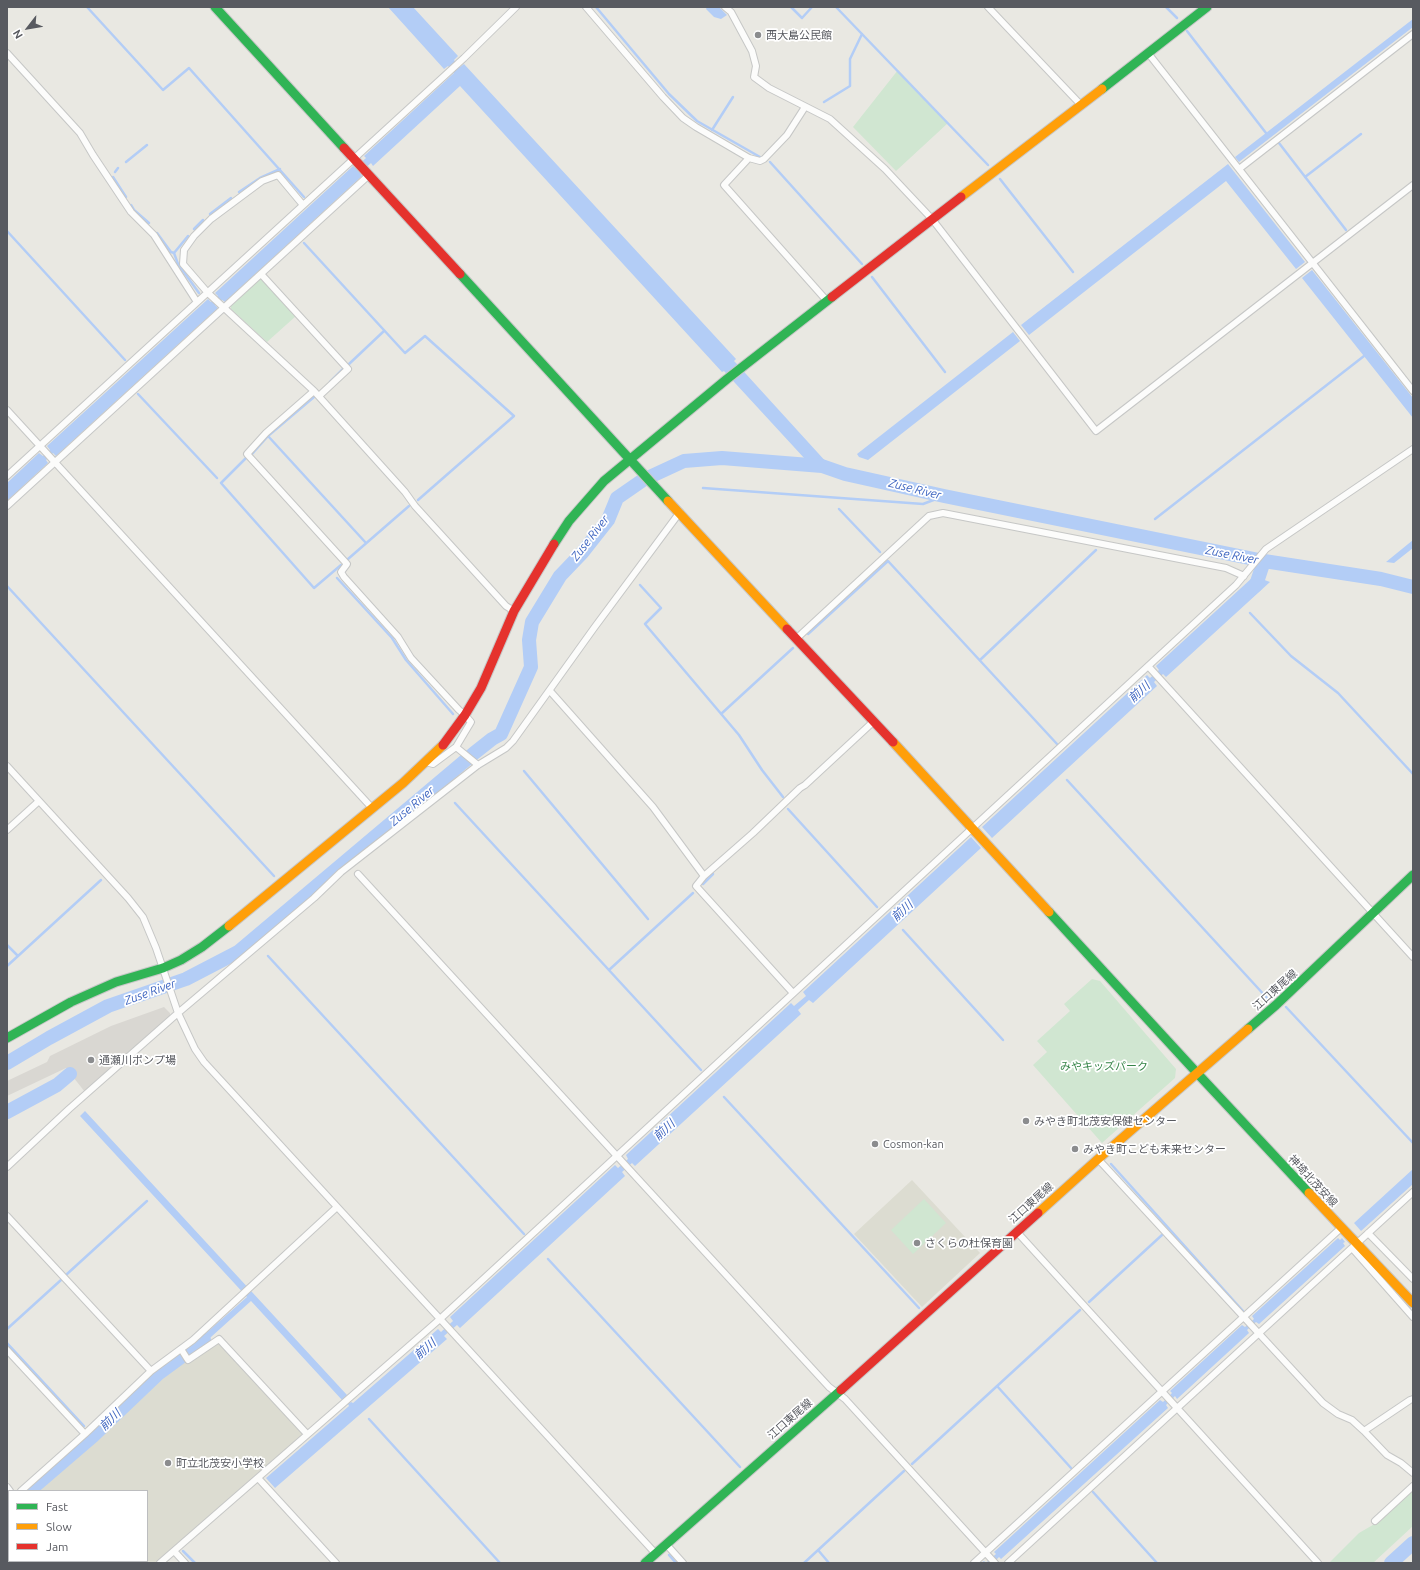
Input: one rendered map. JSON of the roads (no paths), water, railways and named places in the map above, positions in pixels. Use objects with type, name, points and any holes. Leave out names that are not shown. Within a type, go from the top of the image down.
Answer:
[{"type":"street","name":"神埼北茂安線","points":[[215,7],[629,459],[680,512],[1341,1228],[1354,1246],[1413,1303]]},
{"type":"street","points":[[7,476],[303,205],[355,160],[516,7]]},
{"type":"street","points":[[586,7],[663,97],[683,118],[749,158],[760,161],[764,159],[787,134],[806,107]]},
{"type":"street","points":[[725,7],[731,12],[755,58],[756,66],[754,77],[769,88],[830,119],[845,131],[885,169],[932,219],[1096,431],[1413,185]]},
{"type":"street","points":[[731,12],[736,7]]},
{"type":"street","points":[[988,7],[1081,105]]},
{"type":"street","points":[[7,1038],[71,1002],[116,982],[165,971],[197,950],[218,936],[426,762],[446,742],[465,715],[481,688],[514,611],[544,559],[569,520],[604,481],[629,459],[827,301],[1207,7]]},
{"type":"street","points":[[1239,169],[1413,34]]},
{"type":"street","points":[[7,53],[80,133],[131,212],[154,235],[197,302]]},
{"type":"street","points":[[1148,53],[1413,391]]},
{"type":"street","points":[[749,158],[724,185],[827,301]]},
{"type":"street","points":[[7,506],[222,306],[261,274],[369,174]]},
{"type":"street","points":[[303,205],[278,175],[262,181],[211,219],[194,236],[184,250],[183,264],[208,293],[319,396],[405,492],[415,506],[506,606],[514,611]]},
{"type":"street","points":[[261,274],[348,369],[319,396]]},
{"type":"street","points":[[314,391],[266,433],[247,454],[347,564],[341,572],[344,577],[398,638],[411,658],[470,722],[457,748],[433,764],[426,762]]},
{"type":"street","points":[[7,410],[372,808]]},
{"type":"street","points":[[160,1563],[440,1319],[1148,666],[1246,574],[1266,549],[1413,450]]},
{"type":"street","points":[[7,1167],[69,1109],[178,1013],[314,898],[341,872],[476,764],[506,748],[513,741],[550,691],[680,512]]},
{"type":"street","points":[[796,639],[929,516],[944,512],[1226,568],[1246,574]]},
{"type":"street","points":[[1148,666],[1413,957]]},
{"type":"street","points":[[550,691],[653,806],[704,876]]},
{"type":"street","points":[[793,993],[696,886],[704,876],[800,788],[805,786],[873,722]]},
{"type":"street","points":[[457,748],[476,764]]},
{"type":"street","points":[[7,766],[132,902],[143,917],[165,971],[178,1013],[195,1049],[204,1062],[656,1554]]},
{"type":"street","points":[[7,830],[39,801]]},
{"type":"street","points":[[358,874],[829,1387],[845,1399],[995,1563]]},
{"type":"street","name":"江口東尾線","points":[[645,1563],[838,1393],[1098,1159],[1276,1005],[1413,875]]},
{"type":"street","points":[[1098,1159],[1323,1403],[1338,1414],[1352,1420],[1387,1455],[1401,1463],[1413,1473]]},
{"type":"street","points":[[1008,1563],[1413,1192]]},
{"type":"street","points":[[22,1490],[151,1372],[193,1340],[337,1207]]},
{"type":"street","points":[[7,1216],[151,1372]]},
{"type":"street","points":[[974,1563],[988,1555],[1162,1392],[1341,1228]]},
{"type":"street","points":[[1017,1232],[1318,1563]]},
{"type":"street","points":[[1368,1233],[1413,1279]]},
{"type":"street","points":[[1354,1246],[1413,1317]]},
{"type":"street","points":[[181,1350],[188,1360],[219,1339],[307,1434]]},
{"type":"street","points":[[7,1350],[85,1434]]},
{"type":"street","points":[[1364,1431],[1413,1399]]},
{"type":"street","points":[[258,1478],[336,1563]]},
{"type":"street","points":[[1376,1521],[1413,1486]]},
{"type":"street","points":[[666,1544],[683,1563]]},
{"type":"street","points":[[174,1551],[185,1563]]},
{"type":"water","points":[[388,7],[413,7],[458,56],[454,60],[460,67],[464,64],[736,359],[734,361],[828,464],[805,459],[724,371],[722,372],[460,86],[373,166],[371,163],[360,173],[362,176],[225,302],[222,300],[215,305],[218,308],[56,456],[53,453],[46,460],[48,463],[7,501],[7,483],[39,453],[43,456],[50,450],[47,446],[208,299],[211,302],[218,296],[215,293],[353,166],[355,168],[366,158],[364,156],[454,73],[448,66],[444,69]]},
{"type":"water","points":[[707,7],[719,7],[727,15],[721,19],[714,17],[706,9]]},
{"type":"water","points":[[1413,19],[1413,27],[1239,162],[1235,157]]},
{"type":"water","points":[[1228,164],[1305,262],[1296,269],[1226,181],[1029,335],[1021,325]]},
{"type":"water","points":[[1312,270],[1413,398],[1413,418],[1302,278]]},
{"type":"water","points":[[1013,332],[1020,341],[868,460],[859,457],[857,454]]},
{"type":"water","points":[[1413,540],[1413,548],[1394,563],[1386,562]]},
{"type":"water","points":[[1253,577],[1270,582],[1166,677],[1163,674],[1154,682],[1157,686],[992,838],[982,827],[1147,675],[1150,678],[1159,670],[1156,666]]},
{"type":"water","points":[[971,837],[981,848],[813,1003],[809,1000],[798,1010],[801,1014],[635,1166],[632,1163],[622,1172],[625,1176],[460,1328],[457,1325],[444,1336],[447,1339],[275,1488],[266,1478],[349,1406],[348,1404],[351,1402],[353,1403],[438,1329],[441,1332],[453,1321],[450,1317],[615,1165],[618,1168],[628,1159],[626,1155],[791,1003],[794,1006],[806,996],[803,992]]},
{"type":"water","points":[[85,1111],[347,1395],[342,1400],[251,1301],[211,1337],[190,1352],[188,1349],[247,1297],[80,1116]]},
{"type":"water","points":[[1413,1169],[1413,1184],[1361,1231],[1354,1223]]},
{"type":"water","points":[[1338,1238],[1340,1240],[1342,1238],[1345,1242],[1343,1243],[1345,1246],[1259,1324],[1256,1322],[1247,1330],[1249,1333],[1177,1399],[1175,1396],[1166,1405],[1168,1408],[1001,1559],[999,1557],[993,1563],[986,1563],[996,1554],[994,1552],[1160,1400],[1163,1402],[1172,1393],[1170,1391],[1242,1325],[1245,1327],[1254,1319],[1252,1316]]},
{"type":"waterway","points":[[87,7],[163,90],[189,68],[304,197]]},
{"type":"waterway","points":[[596,7],[669,94],[697,121],[760,157]]},
{"type":"waterway","points":[[791,7],[802,18],[812,7]]},
{"type":"waterway","points":[[836,7],[988,165]]},
{"type":"waterway","points":[[1166,7],[1177,18]]},
{"type":"waterway","points":[[1187,31],[1266,133]]},
{"type":"waterway","points":[[824,102],[850,86],[850,59],[862,34]]},
{"type":"waterway","points":[[712,130],[733,97]]},
{"type":"waterway","points":[[1305,177],[1361,134]]},
{"type":"waterway","points":[[1279,143],[1346,230]]},
{"type":"waterway","points":[[126,162],[147,145]]},
{"type":"waterway","points":[[770,162],[862,264]]},
{"type":"waterway","points":[[115,172],[118,168]]},
{"type":"waterway","points":[[239,192],[260,178],[280,169]]},
{"type":"waterway","points":[[113,177],[126,197]]},
{"type":"waterway","points":[[1000,179],[1073,272]]},
{"type":"waterway","points":[[210,214],[231,198]]},
{"type":"waterway","points":[[131,205],[134,210],[149,223]]},
{"type":"waterway","points":[[194,229],[203,220]]},
{"type":"waterway","points":[[7,231],[125,360]]},
{"type":"waterway","points":[[157,233],[171,252],[174,253]]},
{"type":"waterway","points":[[188,236],[174,253],[178,264],[199,293]]},
{"type":"waterway","points":[[304,243],[405,353],[425,336],[514,416],[418,500]]},
{"type":"waterway","points":[[872,277],[945,372]]},
{"type":"waterway","points":[[349,364],[384,331]]},
{"type":"waterway","points":[[1155,519],[1364,356]]},
{"type":"waterway","points":[[330,382],[343,369]]},
{"type":"waterway","points":[[138,394],[217,478]]},
{"type":"waterway","points":[[252,454],[268,436],[314,397]]},
{"type":"waterway","points":[[268,436],[366,543]]},
{"type":"waterway","points":[[246,458],[221,483],[314,588],[341,565]]},
{"type":"waterway","name":"Zuse River","points":[[7,1063],[108,1006],[186,979],[238,952],[473,754],[501,734],[531,667],[529,640],[532,622],[560,576],[582,553],[608,520],[617,498],[643,480],[684,461],[722,458],[822,466],[845,474],[944,496],[1264,561],[1381,579],[1413,587]]},
{"type":"waterway","name":"Zuse River","points":[[815,459],[822,466]]},
{"type":"waterway","points":[[703,488],[923,504],[944,496]]},
{"type":"waterway","points":[[348,559],[409,506]]},
{"type":"waterway","points":[[839,509],[880,552]]},
{"type":"waterway","points":[[980,660],[1096,550]]},
{"type":"waterway","points":[[808,634],[888,561],[1057,744]]},
{"type":"waterway","name":"前川","points":[[1248,592],[1256,585],[1264,561]]},
{"type":"waterway","points":[[337,578],[392,638],[406,660],[453,714]]},
{"type":"waterway","points":[[640,585],[661,608],[645,624],[739,735],[762,770],[783,797]]},
{"type":"waterway","points":[[7,586],[274,876]]},
{"type":"waterway","points":[[1250,613],[1291,656],[1338,693],[1413,774]]},
{"type":"waterway","points":[[721,714],[793,648]]},
{"type":"waterway","points":[[524,771],[648,919]]},
{"type":"waterway","points":[[1067,780],[1267,998]]},
{"type":"waterway","points":[[455,803],[701,1070]]},
{"type":"waterway","points":[[788,809],[877,907]]},
{"type":"waterway","points":[[703,884],[713,874]]},
{"type":"waterway","points":[[18,956],[101,880]]},
{"type":"waterway","points":[[609,970],[693,893]]},
{"type":"waterway","points":[[903,930],[1003,1040]]},
{"type":"waterway","points":[[7,945],[18,956],[7,966]]},
{"type":"waterway","points":[[268,956],[524,1234]]},
{"type":"waterway","points":[[1286,1007],[1413,1143]]},
{"type":"waterway","points":[[7,1112],[57,1085],[70,1074]]},
{"type":"waterway","points":[[724,1097],[919,1308]]},
{"type":"waterway","points":[[1111,1164],[1243,1311]]},
{"type":"waterway","points":[[67,1274],[147,1201]]},
{"type":"waterway","points":[[1089,1302],[1162,1235]]},
{"type":"waterway","points":[[548,1259],[740,1467]]},
{"type":"waterway","points":[[7,1329],[61,1280]]},
{"type":"waterway","points":[[912,1464],[1080,1310]]},
{"type":"waterway","name":"前川","points":[[30,1490],[93,1436],[159,1373],[204,1340]]},
{"type":"waterway","points":[[7,1343],[84,1426]]},
{"type":"waterway","points":[[997,1386],[1071,1468]]},
{"type":"waterway","points":[[369,1419],[500,1563]]},
{"type":"waterway","points":[[804,1563],[904,1471]]},
{"type":"waterway","points":[[1093,1492],[1157,1563]]},
{"type":"waterway","points":[[1391,1563],[1413,1543]]},
{"type":"waterway","points":[[818,1550],[829,1563]]},
{"type":"waterway","points":[[183,1551],[195,1563]]},
{"type":"waterway","points":[[669,1555],[676,1563]]},
{"type":"place","name":"西大島公民館","points":[[758,35]]},
{"type":"place","name":"通瀬川ポンプ場","points":[[91,1060]]},
{"type":"place","name":"みやき町北茂安保健センター","points":[[1026,1121]]},
{"type":"place","name":"Cosmon-kan","points":[[875,1144]]},
{"type":"place","name":"みやき町こども未来センター","points":[[1075,1149]]},
{"type":"place","name":"さくらの杜保育園","points":[[917,1243]]},
{"type":"place","name":"町立北茂安小学校","points":[[168,1463]]},
{"type":"park label","name":"みやキッズパーク","points":[[1104,1066]]}]
